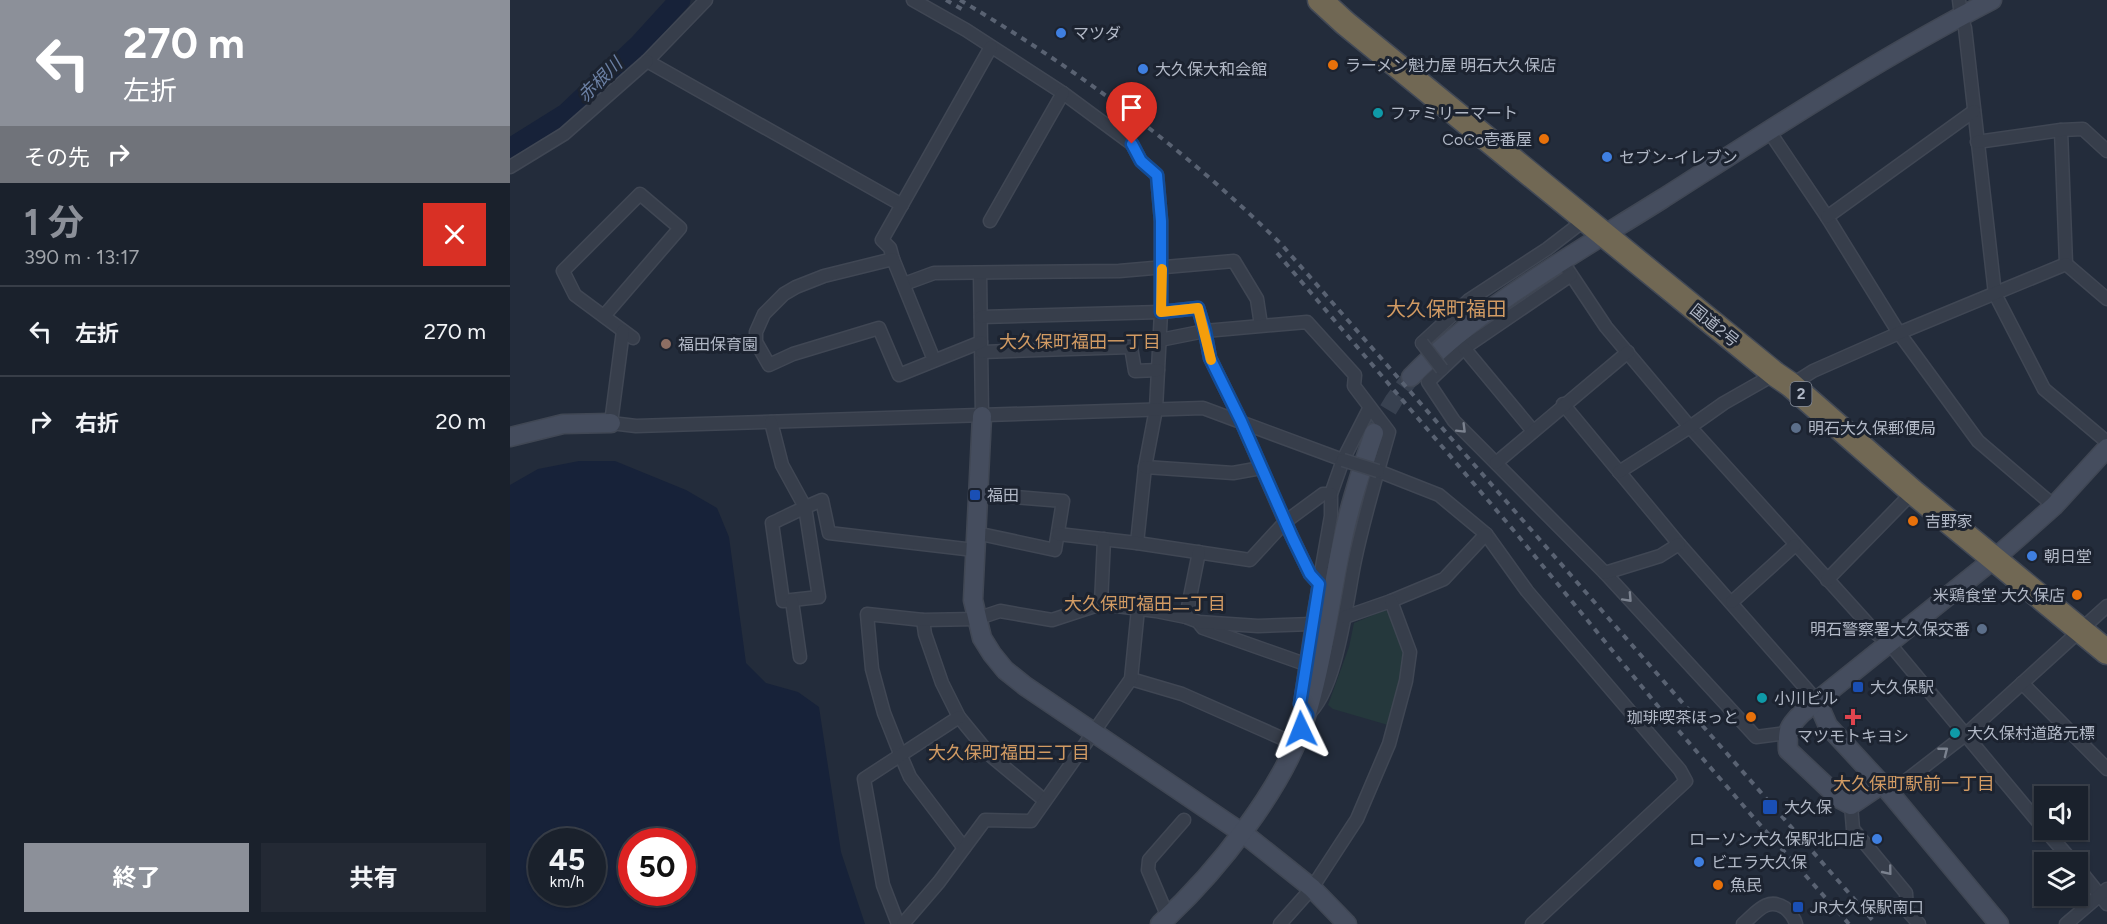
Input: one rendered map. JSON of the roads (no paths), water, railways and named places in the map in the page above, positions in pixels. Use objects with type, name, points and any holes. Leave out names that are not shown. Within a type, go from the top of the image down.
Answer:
[{"type":"highway","name":"国道2号","points":[[1320,0],[1345,23],[1783,380],[1913,492],[2107,652]]},
{"type":"street","points":[[510,167],[564,134],[647,61],[705,0]]},
{"type":"street","points":[[913,0],[1063,93],[1132,144],[1141,161],[1157,175],[1162,268],[1160,340],[1156,409],[1145,467],[1137,543]]},
{"type":"street","points":[[1420,380],[1442,369],[1464,348],[1566,268],[1604,235],[1963,5],[1992,0]]},
{"type":"street","points":[[1963,5],[1995,294],[2044,389],[2107,442]]},
{"type":"street","points":[[934,360],[890,248],[882,240],[990,47]]},
{"type":"street","points":[[647,61],[902,205]]},
{"type":"street","points":[[990,221],[1063,93]]},
{"type":"street","points":[[1827,217],[1974,111]]},
{"type":"street","points":[[1977,142],[2083,129],[2107,151]]},
{"type":"street","points":[[2061,130],[2066,264],[2107,298]]},
{"type":"street","points":[[1769,131],[1827,217],[1899,333],[1978,441],[2054,506]]},
{"type":"street","points":[[604,316],[680,228],[640,194],[563,272],[576,295],[604,316],[628,334],[611,423]]},
{"type":"street","points":[[1442,369],[1422,343],[1469,300],[1547,249],[1586,219]]},
{"type":"street","points":[[893,259],[824,276],[784,294],[764,314],[756,332],[756,342],[769,365],[793,354],[879,328],[899,375],[934,360],[982,347],[1131,347],[1135,371],[1158,370]]},
{"type":"street","points":[[903,284],[934,273],[1119,271],[1234,261],[1257,299],[1261,325]]},
{"type":"street","points":[[1618,472],[1724,403],[1813,371],[2066,264]]},
{"type":"street","points":[[1566,268],[1606,327],[1690,427],[1827,580],[1877,634],[1889,643],[2034,816]]},
{"type":"street","points":[[1420,380],[1439,349],[1566,268]]},
{"type":"street","points":[[980,273],[982,416],[973,600],[982,638],[1005,670],[1025,686],[1241,832],[1312,888],[1347,924]]},
{"type":"street","points":[[981,317],[1161,312],[1198,308],[1210,358],[1310,574],[1319,584]]},
{"type":"street","points":[[1160,340],[1205,331],[1307,322],[1355,375],[1354,386],[1389,432],[1355,560],[1337,653],[1317,708],[1307,715]]},
{"type":"street","points":[[1464,348],[1533,431]]},
{"type":"street","points":[[1496,463],[1628,352]]},
{"type":"street","points":[[1420,380],[1454,421],[1605,573],[1756,737],[1787,742],[1840,799],[1851,805]]},
{"type":"street","points":[[1563,405],[1618,472],[1817,701],[1828,726],[1886,789],[1999,924]]},
{"type":"street","points":[[1307,715],[1300,704],[1311,624],[1331,516],[1331,494],[1343,460],[1370,407]]},
{"type":"street","points":[[510,437],[563,424],[611,423],[636,426],[1203,408],[1439,495],[1486,534],[1527,591],[1680,770],[1686,781],[1532,924]]},
{"type":"street","points":[[771,422],[783,465],[805,507],[819,597],[792,602],[783,601],[772,523],[805,507],[822,500],[829,533],[975,542],[1055,550],[1063,501],[978,494]]},
{"type":"street","points":[[1185,820],[1149,860],[1148,870],[1164,920],[1212,868],[1273,790],[1295,744],[1307,715],[1324,643],[1345,529],[1359,475],[1374,434]]},
{"type":"street","points":[[1787,742],[1790,724],[1796,718],[1994,559],[2054,506],[2107,448]]},
{"type":"street","points":[[1145,467],[1233,473],[1261,468]]},
{"type":"street","points":[[1827,580],[1913,492]]},
{"type":"street","points":[[1058,534],[1250,560],[1285,522],[1323,494],[1331,494]]},
{"type":"street","points":[[1345,617],[1444,579],[1486,534]]},
{"type":"street","points":[[1101,604],[1104,539]]},
{"type":"street","points":[[1605,573],[1660,556],[1679,543]]},
{"type":"street","points":[[1732,602],[1796,545]]},
{"type":"street","points":[[1186,617],[1199,552]]},
{"type":"street","points":[[1280,924],[1312,888],[1357,819],[1389,744],[1399,712],[1410,652],[1391,601]]},
{"type":"street","points":[[792,602],[800,657]]},
{"type":"street","points":[[964,848],[910,777],[901,756],[884,713],[872,669],[867,614],[923,620],[976,619],[1000,611],[1052,620],[1101,604],[1186,617],[1199,622],[1258,626],[1311,624]]},
{"type":"street","points":[[1851,805],[1872,793],[1886,789],[1965,735],[2107,606]]},
{"type":"street","points":[[903,924],[939,882],[985,820],[1031,821],[1131,678],[1138,609]]},
{"type":"street","points":[[923,620],[925,634],[942,683],[959,717],[991,756],[1044,800]]},
{"type":"street","points":[[1199,622],[1203,628],[1305,664]]},
{"type":"street","points":[[1131,678],[1182,694],[1295,744]]},
{"type":"street","points":[[2022,683],[2107,769]]},
{"type":"street","points":[[898,924],[883,885],[864,779],[959,717]]},
{"type":"street","points":[[1851,805],[1853,828],[1906,893],[1907,910],[1919,924]]},
{"type":"street","points":[[2054,840],[2065,852]]},
{"type":"street","points":[[2066,924],[2105,896],[2088,878]]},
{"type":"street","points":[[1743,924],[1770,903],[1779,904],[1789,912],[1796,924]]},
{"type":"water","points":[[579,461],[615,461],[686,490],[717,508],[729,537],[746,663],[766,683],[798,692],[819,707],[841,852],[865,924],[510,924],[510,485],[538,469]]},
{"type":"waterway","name":"赤根川","points":[[510,149],[566,114],[638,46],[680,0]]},
{"type":"tunnel","points":[[1374,433],[1411,377]]},
{"type":"railway","points":[[946,0],[965,11]]},
{"type":"railway","points":[[960,0],[1046,54],[1128,112],[1207,176],[1282,245],[1876,924]]},
{"type":"railway","points":[[1277,253],[1515,532],[1666,716],[1849,924]]},
{"type":"place","name":"マツダ","points":[[1061,33]]},
{"type":"place","name":"ラーメン魁力屋 明石大久保店","points":[[1333,65]]},
{"type":"place","name":"大久保大和会館","points":[[1143,69]]},
{"type":"place","name":"ファミリーマート","points":[[1378,113]]},
{"type":"place","name":"CoCo壱番屋","points":[[1544,139]]},
{"type":"place","name":"セブン-イレブン","points":[[1607,157]]},
{"type":"place","name":"福田保育園","points":[[666,344]]},
{"type":"place","name":"明石大久保郵便局","points":[[1796,428]]},
{"type":"place","name":"福田","points":[[975,495]]},
{"type":"place","name":"吉野家","points":[[1913,521]]},
{"type":"place","name":"朝日堂","points":[[2032,556]]},
{"type":"place","name":"米鶏食堂 大久保店","points":[[2077,595]]},
{"type":"place","name":"明石警察署大久保交番","points":[[1982,629]]},
{"type":"place","name":"大久保駅","points":[[1858,687]]},
{"type":"place","name":"小川ビル","points":[[1762,698]]},
{"type":"place","name":"珈琲喫茶ほっと","points":[[1751,717]]},
{"type":"place","name":"マツモトキヨシ","points":[[1853,717]]},
{"type":"place","name":"大久保村道路元標","points":[[1955,733]]},
{"type":"place","name":"大久保","points":[[1770,807]]},
{"type":"place","name":"ローソン大久保駅北口店","points":[[1877,839]]},
{"type":"place","name":"ビエラ大久保","points":[[1699,862]]},
{"type":"place","name":"魚民","points":[[1718,885]]},
{"type":"place","name":"JR大久保駅南口","points":[[1798,907]]},
{"type":"district","name":"大久保町福田","points":[[1446,309]]},
{"type":"district","name":"大久保町福田一丁目","points":[[1080,342]]},
{"type":"district","name":"大久保町福田二丁目","points":[[1145,604]]},
{"type":"district","name":"大久保町福田三丁目","points":[[1009,753]]},
{"type":"district","name":"大久保町駅前一丁目","points":[[1914,784]]}]
